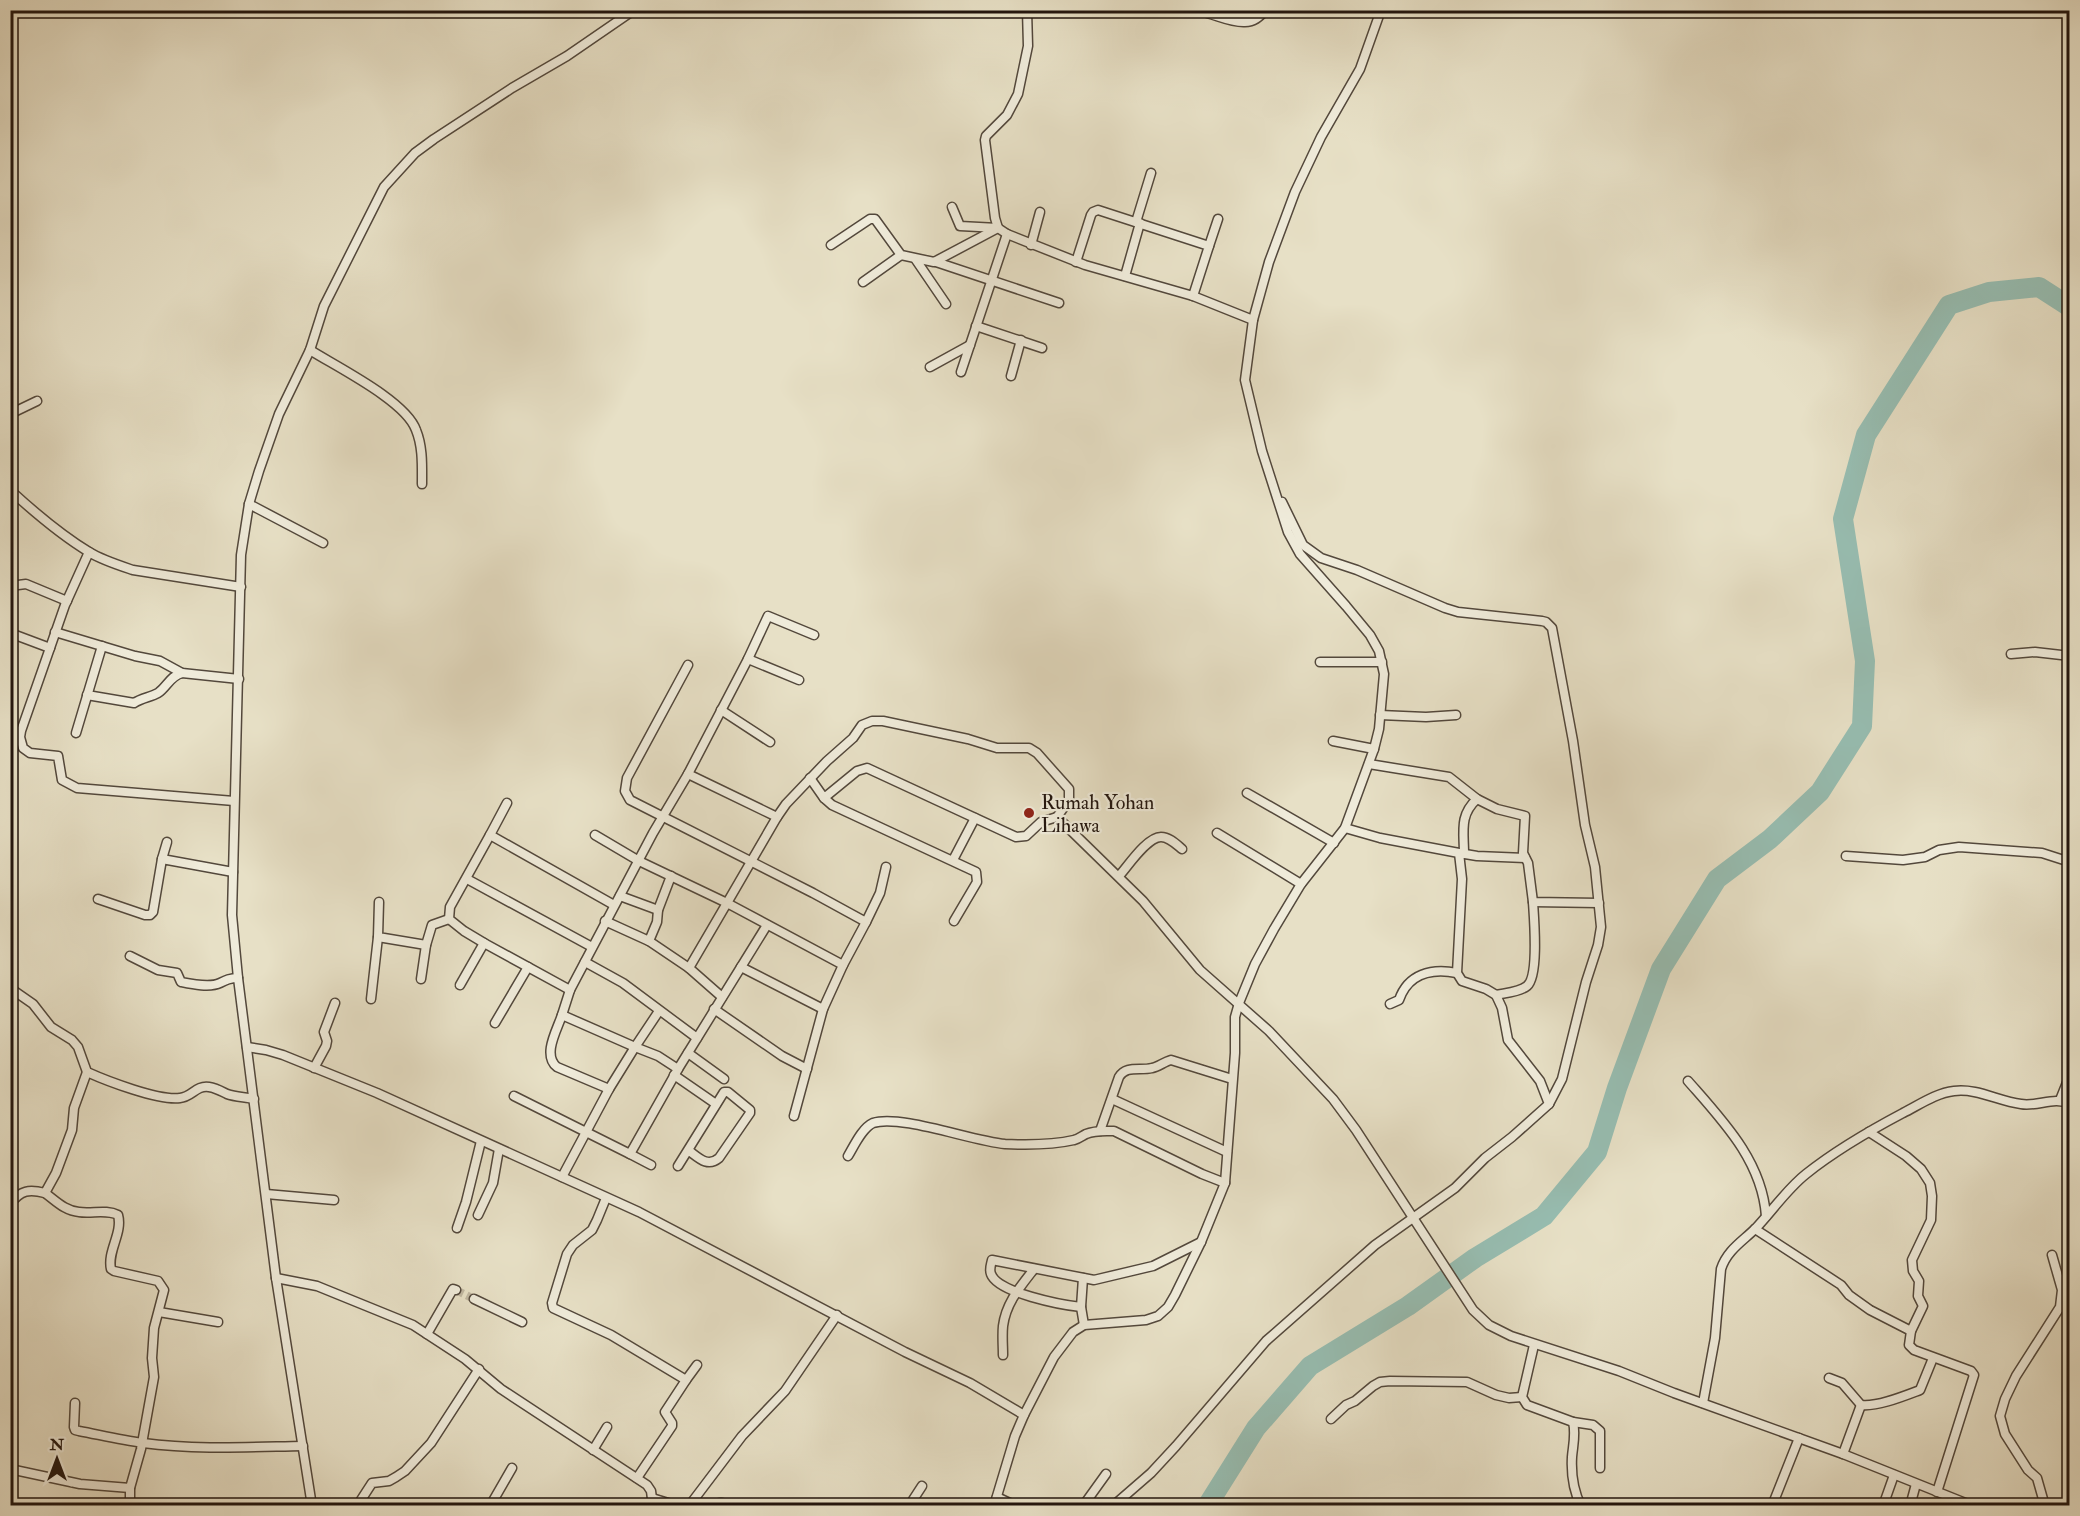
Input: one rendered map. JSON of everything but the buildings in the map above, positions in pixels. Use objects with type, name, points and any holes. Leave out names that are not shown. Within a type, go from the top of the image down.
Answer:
[{"type":"street","points":[[312,1506],[276,1278],[232,915],[241,555],[249,504],[279,414],[310,351],[324,306],[384,187],[400,168],[434,139],[512,88],[567,56],[633,10]]},
{"type":"street","points":[[998,228],[991,199],[985,140],[989,132],[1007,115],[1018,94],[1028,46],[1027,10]]},
{"type":"street","points":[[1156,10],[1191,11],[1239,22],[1257,19],[1265,11]]},
{"type":"street","points":[[1016,1506],[995,1501],[1015,1436],[1054,1357],[1072,1332],[1084,1325],[1146,1320],[1158,1316],[1168,1307],[1175,1295],[1201,1242],[1225,1183],[1235,1053],[1235,1017],[1239,1003],[1255,964],[1301,884],[1346,828],[1379,729],[1384,674],[1378,651],[1370,635],[1300,554],[1288,532],[1262,451],[1245,380],[1252,321],[1269,262],[1295,192],[1321,137],[1360,69],[1381,10]]},
{"type":"street","points":[[1125,276],[1151,172]]},
{"type":"street","points":[[952,207],[960,225],[998,228],[1007,234],[1077,262],[1193,296],[1252,321]]},
{"type":"street","points":[[1077,262],[1094,212],[1098,210],[1209,246]]},
{"type":"street","points":[[1031,244],[1040,212]]},
{"type":"street","points":[[831,244],[870,219],[875,219],[901,255],[916,260],[936,262],[1059,303]]},
{"type":"street","points":[[1193,296],[1218,219]]},
{"type":"street","points":[[936,262],[998,228]]},
{"type":"street","points":[[961,372],[1007,234]]},
{"type":"street","points":[[863,282],[901,255]]},
{"type":"street","points":[[916,260],[946,304]]},
{"type":"street","points":[[976,326],[1042,348]]},
{"type":"street","points":[[1011,376],[1021,340]]},
{"type":"street","points":[[930,367],[970,345]]},
{"type":"street","points":[[310,351],[378,391],[400,408],[416,427],[422,460],[422,484]]},
{"type":"street","points":[[10,414],[37,401]]},
{"type":"street","points":[[10,490],[89,552],[133,570],[240,587]]},
{"type":"street","points":[[1113,1506],[1151,1473],[1266,1341],[1334,1279],[1413,1217],[1455,1188],[1485,1158],[1549,1104],[1562,1079],[1586,982],[1599,945],[1601,927],[1595,867],[1579,788],[1555,636],[1549,624],[1542,621],[1451,610],[1357,570],[1321,558],[1303,545],[1285,506],[1276,494]]},
{"type":"street","points":[[249,504],[322,543]]},
{"type":"street","points":[[89,552],[55,632],[21,731],[20,741],[25,750],[30,753],[58,756],[62,780],[77,788],[234,801]]},
{"type":"street","points":[[10,586],[26,584],[67,601]]},
{"type":"street","points":[[609,1089],[557,1067],[550,1059],[550,1049],[570,990],[605,921],[688,774],[768,616],[814,635]]},
{"type":"street","points":[[55,632],[160,661],[182,674]]},
{"type":"street","points":[[10,633],[50,648]]},
{"type":"street","points":[[76,733],[102,646]]},
{"type":"street","points":[[2011,654],[2035,652],[2070,656]]},
{"type":"street","points":[[748,659],[799,680]]},
{"type":"street","points":[[1320,662],[1382,662]]},
{"type":"street","points":[[688,665],[625,784],[626,795],[630,800],[866,922]]},
{"type":"street","points":[[87,694],[134,703],[159,692],[176,675],[239,679]]},
{"type":"street","points":[[721,710],[770,742]]},
{"type":"street","points":[[1380,715],[1426,717],[1456,715]]},
{"type":"street","points":[[689,968],[786,804],[853,738],[862,725],[872,721],[883,721],[968,739],[997,748],[1029,748],[1037,753],[1069,789],[1070,800],[1057,817],[1041,822],[1022,838],[867,768],[857,771],[824,798]]},
{"type":"street","points":[[1333,741],[1374,749]]},
{"type":"street","points":[[1369,764],[1449,777],[1477,799],[1497,808],[1525,816],[1523,842],[1533,902],[1535,950],[1532,980],[1526,987],[1496,995]]},
{"type":"street","points":[[688,774],[777,817]]},
{"type":"street","points":[[810,778],[832,805],[974,870],[978,876],[977,882],[954,921]]},
{"type":"street","points":[[1247,793],[1334,843]]},
{"type":"street","points":[[1477,799],[1468,807],[1464,816],[1457,973],[1462,981],[1496,995],[1502,1008],[1509,1040],[1540,1081],[1549,1104]]},
{"type":"street","points":[[448,919],[450,907],[507,803]]},
{"type":"street","points":[[1057,817],[1143,901],[1200,970],[1269,1031],[1333,1099],[1356,1130],[1473,1310],[1489,1325],[1534,1345],[1600,1364],[1800,1438],[1973,1506]]},
{"type":"street","points":[[953,860],[975,818]]},
{"type":"street","points":[[1346,828],[1390,840],[1461,853],[1497,858],[1526,858]]},
{"type":"street","points":[[1216,833],[1301,884]]},
{"type":"street","points":[[490,835],[614,905]]},
{"type":"street","points":[[595,835],[639,861],[727,903],[843,965]]},
{"type":"street","points":[[1119,876],[1150,840],[1166,838],[1182,849]]},
{"type":"street","points":[[98,899],[150,915],[153,912],[166,842]]},
{"type":"street","points":[[1846,856],[1903,860],[1925,857],[1939,850],[1959,848],[2042,853],[2070,862]]},
{"type":"street","points":[[162,859],[233,872]]},
{"type":"street","points":[[794,1116],[824,1010],[843,965],[877,900],[886,867]]},
{"type":"street","points":[[649,941],[671,876]]},
{"type":"street","points":[[467,879],[592,947]]},
{"type":"street","points":[[620,896],[658,910]]},
{"type":"street","points":[[371,999],[378,938],[379,902]]},
{"type":"street","points":[[1533,902],[1599,903]]},
{"type":"street","points":[[421,979],[426,945],[432,925],[448,919],[484,943],[570,990]]},
{"type":"street","points":[[605,921],[649,941],[689,968],[722,996]]},
{"type":"street","points":[[630,1154],[676,1072],[767,924]]},
{"type":"street","points":[[378,938],[426,945]]},
{"type":"street","points":[[460,985],[484,943]]},
{"type":"street","points":[[130,956],[158,970],[177,973],[181,982],[208,985],[238,978]]},
{"type":"street","points":[[585,962],[623,983],[697,1038]]},
{"type":"street","points":[[495,1023],[528,967]]},
{"type":"street","points":[[741,967],[824,1010]]},
{"type":"street","points":[[1390,1004],[1399,1000],[1402,991],[1413,979],[1436,972],[1457,973]]},
{"type":"street","points":[[10,988],[33,1004],[51,1027],[72,1040],[78,1047],[87,1072],[74,1108],[72,1130],[57,1173],[45,1193]]},
{"type":"street","points":[[314,1068],[326,1046],[324,1032],[335,1003]]},
{"type":"street","points":[[714,1009],[782,1056],[807,1069]]},
{"type":"street","points":[[562,1177],[609,1089],[660,1011]]},
{"type":"street","points":[[562,1015],[658,1056],[716,1104]]},
{"type":"street","points":[[247,1047],[266,1050],[314,1068],[437,1119],[639,1212],[905,1352],[970,1383],[1024,1415]]},
{"type":"street","points":[[688,1053],[724,1079]]},
{"type":"street","points":[[1100,1131],[1122,1072],[1130,1069],[1149,1069],[1171,1060],[1232,1079]]},
{"type":"street","points":[[87,1072],[129,1088],[159,1096],[186,1097],[195,1089],[209,1087],[228,1094],[254,1099]]},
{"type":"street","points":[[2061,1100],[2070,1074]]},
{"type":"street","points":[[1688,1081],[1735,1136],[1749,1158],[1765,1199],[1766,1216]]},
{"type":"street","points":[[1703,1403],[1715,1338],[1721,1269],[1728,1254],[1755,1229],[1804,1175],[1846,1145],[1915,1107],[1951,1091],[1960,1090],[1990,1095],[2020,1104],[2061,1100],[2070,1104]]},
{"type":"street","points":[[678,1166],[724,1092],[728,1092],[748,1107],[750,1113],[714,1162],[707,1163],[688,1150]]},
{"type":"street","points":[[514,1096],[651,1165]]},
{"type":"street","points":[[1112,1099],[1227,1152]]},
{"type":"street","points":[[848,1156],[865,1130],[872,1124],[896,1121],[1005,1144],[1041,1144],[1076,1139],[1088,1133],[1114,1131],[1225,1183]]},
{"type":"street","points":[[1869,1132],[1906,1156],[1921,1169],[1927,1176],[1932,1190],[1931,1220],[1912,1260],[1913,1271],[1919,1281],[1918,1296],[1923,1306],[1908,1342],[1911,1348],[1971,1371],[1974,1375],[1937,1492]]},
{"type":"street","points":[[457,1228],[466,1202],[481,1140]]},
{"type":"street","points":[[478,1215],[493,1183],[499,1149]]},
{"type":"street","points":[[10,1204],[18,1194],[32,1190],[45,1193],[68,1210],[110,1212],[118,1215],[118,1227],[110,1259],[111,1269],[158,1281],[164,1290],[153,1344],[154,1377],[142,1443],[130,1488],[130,1506]]},
{"type":"street","points":[[266,1194],[334,1200]]},
{"type":"street","points":[[606,1198],[591,1230],[573,1245],[567,1254],[552,1303],[553,1308],[611,1335],[686,1380]]},
{"type":"street","points":[[1755,1229],[1841,1285],[1849,1295],[1870,1310],[1911,1331]]},
{"type":"street","points":[[1081,1307],[1057,1305],[1001,1285],[992,1276],[990,1270],[992,1260],[1094,1280],[1153,1266],[1201,1242]]},
{"type":"street","points":[[2045,1506],[2037,1478],[2028,1470],[2005,1434],[2000,1416],[2016,1376],[2060,1307],[2062,1290],[2052,1255]]},
{"type":"street","points":[[1003,1355],[1006,1310],[1016,1291],[1034,1269]]},
{"type":"street","points":[[276,1278],[317,1287],[413,1325],[478,1369],[501,1389],[638,1478],[647,1485],[652,1502],[678,1506]]},
{"type":"street","points":[[1083,1278],[1081,1307],[1084,1325]]},
{"type":"street","points":[[427,1334],[453,1289],[456,1290]]},
{"type":"street","points":[[474,1299],[522,1322]]},
{"type":"street","points":[[159,1312],[218,1322]]},
{"type":"street","points":[[689,1506],[742,1436],[784,1391],[837,1315]]},
{"type":"street","points":[[1534,1345],[1522,1396],[1527,1405],[1573,1422],[1593,1425],[1600,1431],[1600,1468]]},
{"type":"street","points":[[1829,1377],[1842,1383],[1861,1405],[1874,1406],[1920,1390],[1933,1358]]},
{"type":"street","points":[[638,1478],[672,1426],[665,1412],[697,1365]]},
{"type":"street","points":[[360,1506],[360,1500],[372,1483],[389,1481],[405,1471],[431,1443],[478,1369]]},
{"type":"street","points":[[1331,1419],[1346,1405],[1380,1382],[1467,1382],[1496,1395],[1509,1398],[1522,1396]]},
{"type":"street","points":[[75,1403],[75,1430],[142,1443],[192,1447],[303,1446]]},
{"type":"street","points":[[1842,1454],[1861,1405]]},
{"type":"street","points":[[1573,1422],[1575,1436],[1572,1459],[1573,1488],[1581,1506]]},
{"type":"street","points":[[593,1450],[607,1427]]},
{"type":"street","points":[[1772,1506],[1800,1438]]},
{"type":"street","points":[[10,1468],[62,1481],[130,1488]]},
{"type":"street","points":[[493,1506],[493,1500],[512,1468]]},
{"type":"street","points":[[1083,1506],[1106,1474]]},
{"type":"street","points":[[1883,1506],[1894,1475]]},
{"type":"street","points":[[1910,1506],[1916,1484]]},
{"type":"street","points":[[909,1506],[922,1486]]},
{"type":"street","points":[[700,1506],[721,1503],[738,1506]]},
{"type":"street","points":[[468,1506],[479,1506]]},
{"type":"waterway","points":[[1207,1506],[1256,1428],[1310,1366],[1408,1306],[1475,1258],[1544,1216],[1597,1152],[1617,1088],[1661,969],[1717,879],[1770,839],[1820,792],[1862,726],[1865,661],[1843,519],[1866,435],[1949,305],[1989,292],[2039,287],[2070,307]]},
{"type":"tunnel","points":[[456,1290],[474,1299]]},
{"type":"place","name":"Rumah Yohan Lihawa","points":[[1029,813]]}]
